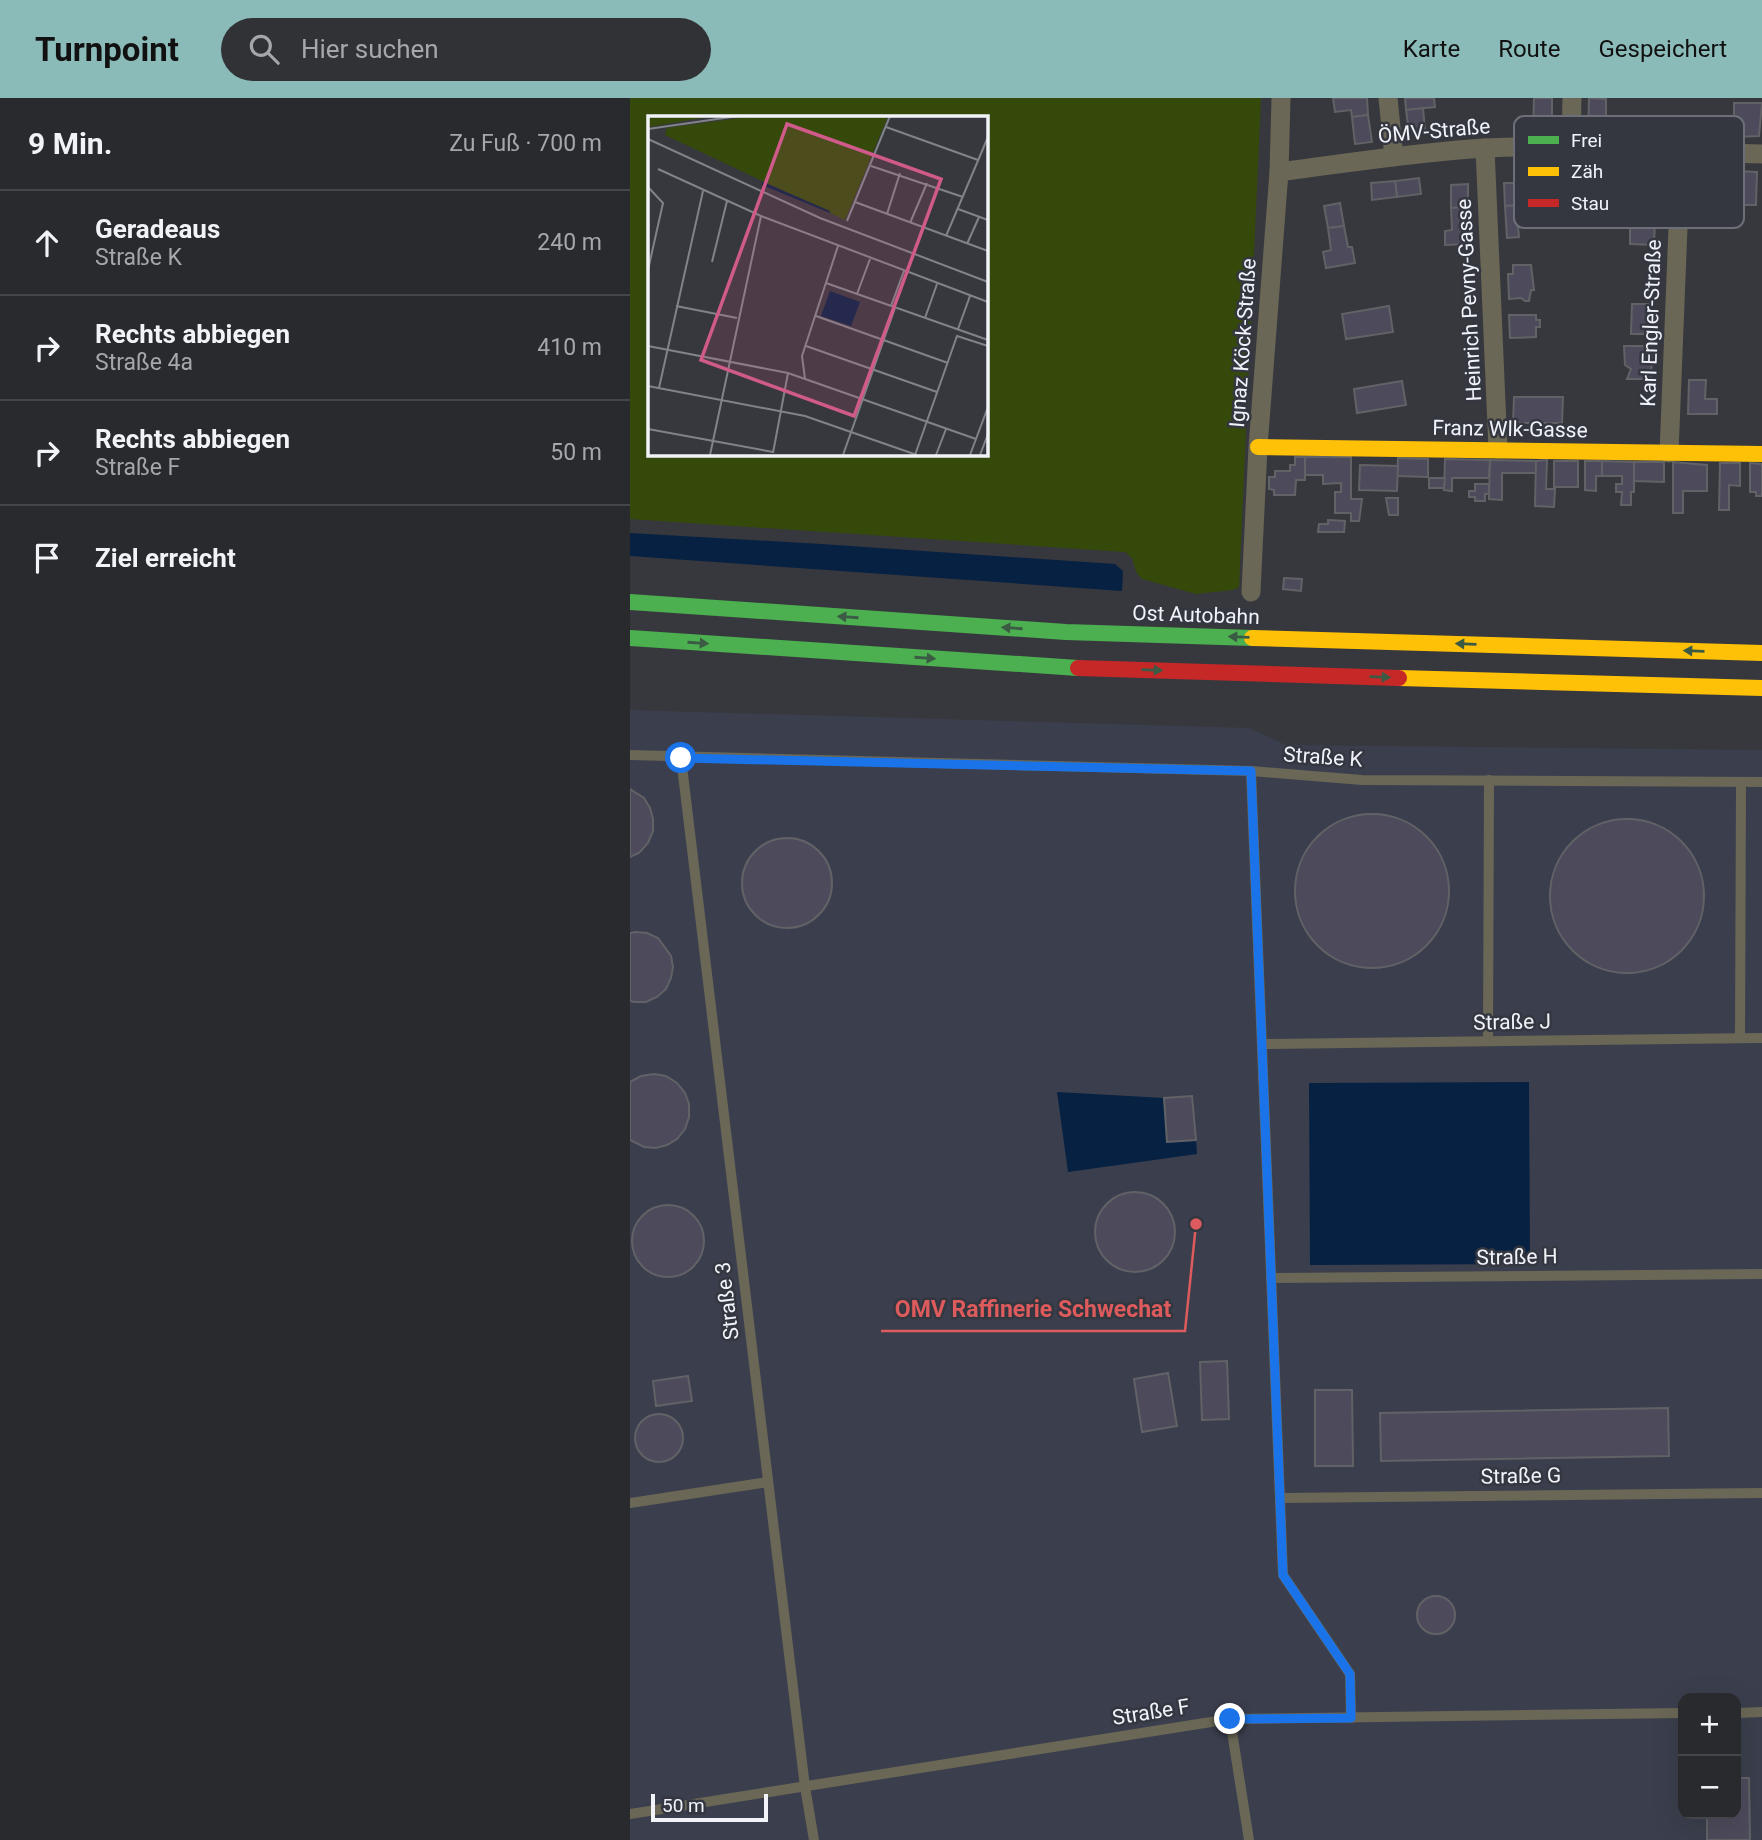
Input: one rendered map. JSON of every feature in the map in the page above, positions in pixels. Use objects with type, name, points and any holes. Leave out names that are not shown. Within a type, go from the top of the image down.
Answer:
[{"type":"main road","name":"Franz Wlk-Gasse","points":[[1258,447],[1762,454]]},
{"type":"main road","name":"Ost Autobahn","points":[[630,602],[1066,632],[1762,653]]},
{"type":"main road","points":[[630,638],[1063,668],[1762,688]]},
{"type":"street","name":"Ignaz Köck-Straße","points":[[1251,592],[1258,447],[1279,172],[1280,98]]},
{"type":"street","points":[[1388,98],[1394,157]]},
{"type":"street","points":[[1572,98],[1572,116]]},
{"type":"street","name":"ÖMV-Straße","points":[[1279,172],[1394,157],[1514,147]]},
{"type":"street","name":"Heinrich Pevny-Gasse","points":[[1485,148],[1498,449]]},
{"type":"street","name":"ÖMV-Straße","points":[[1744,154],[1762,154]]},
{"type":"street","name":"Karl Engler-Straße","points":[[1669,453],[1678,228]]},
{"type":"lane","name":"Straße K","points":[[630,755],[1251,771],[1362,779],[1762,782]]},
{"type":"lane","name":"Straße 3","points":[[681,758],[805,1787],[814,1840]]},
{"type":"lane","points":[[1251,771],[1283,1575],[1350,1674],[1351,1718]]},
{"type":"lane","points":[[1488,1041],[1489,780]]},
{"type":"lane","points":[[1740,1038],[1741,782]]},
{"type":"lane","name":"Straße J","points":[[1263,1045],[1762,1038]]},
{"type":"lane","name":"Straße H","points":[[1273,1278],[1762,1274]]},
{"type":"lane","points":[[630,1503],[768,1482]]},
{"type":"lane","name":"Straße G","points":[[1281,1498],[1762,1493]]},
{"type":"lane","points":[[1741,1713],[1762,1712]]},
{"type":"lane","name":"Straße F","points":[[630,1814],[1230,1719],[1678,1713]]},
{"type":"lane","points":[[1230,1719],[1250,1840]]},
{"type":"shaded area","points":[[630,710],[1249,728],[1286,745],[1762,750],[1762,1840],[630,1840]]},
{"type":"green space","points":[[630,98],[1261,98],[1239,587],[1196,594],[1142,579],[1136,572],[1132,558],[1125,552],[630,519]]},
{"type":"water","points":[[630,533],[1115,564],[1123,571],[1122,591],[630,556]]},
{"type":"water","points":[[1529,1082],[1530,1264],[1310,1265],[1309,1083]]},
{"type":"water","points":[[1057,1092],[1164,1098],[1167,1142],[1196,1140],[1197,1154],[1068,1172]]},
{"type":"building","points":[[1333,98],[1367,98],[1368,115],[1352,117],[1351,110],[1335,112]]},
{"type":"building","points":[[1405,98],[1434,98],[1435,107],[1406,110]]},
{"type":"building","points":[[1534,98],[1552,98],[1552,116],[1533,116]]},
{"type":"building","points":[[1589,98],[1606,99],[1606,116],[1589,116]]},
{"type":"building","points":[[1734,103],[1762,103],[1759,136],[1744,137],[1744,116],[1734,116]]},
{"type":"building","points":[[1423,108],[1425,130],[1415,137],[1412,131],[1409,132],[1406,110]]},
{"type":"building","points":[[1368,115],[1372,142],[1355,144],[1352,117]]},
{"type":"building","points":[[1744,171],[1757,172],[1756,205],[1744,205]]},
{"type":"building","points":[[1419,178],[1421,194],[1397,197],[1395,181]]},
{"type":"building","points":[[1395,181],[1397,197],[1372,200],[1371,183]]},
{"type":"building","points":[[1504,183],[1514,183],[1514,206],[1505,206]]},
{"type":"building","points":[[1468,184],[1468,207],[1451,208],[1451,185]]},
{"type":"building","points":[[1340,203],[1344,226],[1328,228],[1324,206]]},
{"type":"building","points":[[1505,206],[1514,206],[1514,228],[1518,228],[1519,237],[1507,238]]},
{"type":"building","points":[[1468,207],[1468,244],[1445,245],[1445,231],[1452,230],[1451,208]]},
{"type":"building","points":[[1344,226],[1348,247],[1352,247],[1355,263],[1326,268],[1323,252],[1331,250],[1328,228]]},
{"type":"building","points":[[1630,228],[1655,228],[1654,245],[1630,244]]},
{"type":"building","points":[[1513,265],[1531,265],[1534,290],[1531,290],[1529,301],[1521,298],[1509,299],[1508,274],[1513,274]]},
{"type":"building","points":[[1632,304],[1648,304],[1648,313],[1653,314],[1653,334],[1631,334]]},
{"type":"building","points":[[1389,306],[1393,332],[1346,339],[1342,314]]},
{"type":"building","points":[[1509,315],[1536,315],[1536,320],[1540,320],[1540,327],[1536,327],[1536,337],[1510,338]]},
{"type":"building","points":[[1624,346],[1647,346],[1647,353],[1652,353],[1651,379],[1627,379],[1631,369],[1625,365]]},
{"type":"building","points":[[1689,380],[1706,380],[1705,399],[1717,399],[1717,414],[1688,414]]},
{"type":"building","points":[[1402,381],[1406,405],[1357,413],[1354,389]]},
{"type":"building","points":[[1514,397],[1563,397],[1562,423],[1513,423]]},
{"type":"building","points":[[1295,457],[1305,457],[1305,480],[1296,480],[1295,495],[1274,495],[1274,490],[1269,489],[1269,477],[1275,477],[1275,471],[1290,471],[1290,465],[1295,465]]},
{"type":"building","points":[[1305,457],[1351,457],[1351,499],[1362,499],[1359,521],[1351,521],[1351,513],[1335,513],[1335,492],[1341,492],[1341,483],[1323,484],[1323,475],[1305,475]]},
{"type":"building","points":[[1398,458],[1428,459],[1428,477],[1397,476]]},
{"type":"building","points":[[1445,459],[1490,460],[1489,478],[1452,478],[1452,491],[1444,490]]},
{"type":"building","points":[[1490,460],[1536,461],[1536,473],[1502,473],[1502,500],[1489,499]]},
{"type":"building","points":[[1547,460],[1546,489],[1555,489],[1554,507],[1535,506],[1536,461]]},
{"type":"building","points":[[1554,461],[1578,461],[1578,487],[1554,487]]},
{"type":"building","points":[[1585,461],[1602,461],[1602,476],[1596,476],[1596,491],[1585,490]]},
{"type":"building","points":[[1602,461],[1634,462],[1631,505],[1621,505],[1622,492],[1616,492],[1616,484],[1622,484],[1622,476],[1602,476]]},
{"type":"building","points":[[1634,462],[1664,462],[1664,482],[1634,481]]},
{"type":"building","points":[[1673,462],[1707,465],[1707,491],[1683,491],[1683,513],[1673,513]]},
{"type":"building","points":[[1720,463],[1740,463],[1740,486],[1729,485],[1729,510],[1719,510]]},
{"type":"building","points":[[1750,463],[1762,464],[1762,496],[1750,492]]},
{"type":"building","points":[[1360,465],[1398,466],[1397,491],[1359,490]]},
{"type":"building","points":[[1429,478],[1445,478],[1444,488],[1429,488]]},
{"type":"building","points":[[1475,484],[1489,484],[1489,494],[1485,494],[1485,501],[1475,501],[1475,497],[1469,497],[1469,491],[1475,491]]},
{"type":"building","points":[[1386,498],[1398,498],[1398,515],[1389,515]]},
{"type":"building","points":[[1328,520],[1345,521],[1344,532],[1318,532],[1319,524],[1328,524]]},
{"type":"building","points":[[1284,578],[1302,579],[1301,591],[1283,589]]},
{"type":"building","points":[[630,789],[644,798],[650,808],[653,831],[648,843],[639,853],[630,857]]},
{"type":"building","points":[[1372,814],[1401,820],[1426,837],[1443,862],[1449,891],[1443,920],[1426,945],[1401,962],[1372,968],[1343,962],[1318,945],[1301,920],[1295,891],[1301,862],[1318,837],[1343,820]]},
{"type":"building","points":[[1627,819],[1656,825],[1681,842],[1698,867],[1704,896],[1698,925],[1681,950],[1656,967],[1627,973],[1598,967],[1573,950],[1556,925],[1550,896],[1556,867],[1573,842],[1598,825]]},
{"type":"building","points":[[787,838],[804,841],[819,851],[829,866],[832,883],[829,900],[819,915],[804,925],[787,928],[770,925],[755,915],[745,900],[742,883],[745,866],[755,851],[770,841]]},
{"type":"building","points":[[630,933],[658,938],[671,956],[673,967],[666,989],[646,1002],[630,1001]]},
{"type":"building","points":[[641,1076],[666,1076],[677,1083],[689,1104],[685,1129],[677,1139],[656,1148],[644,1147],[630,1140],[630,1082]]},
{"type":"building","points":[[1192,1096],[1196,1140],[1167,1142],[1164,1098]]},
{"type":"building","points":[[1127,1192],[1143,1192],[1164,1203],[1175,1224],[1175,1240],[1164,1261],[1143,1272],[1127,1272],[1113,1266],[1101,1254],[1095,1240],[1095,1224],[1101,1210],[1113,1198]]},
{"type":"building","points":[[675,1205],[694,1215],[702,1227],[702,1255],[694,1267],[682,1275],[661,1277],[642,1267],[634,1255],[632,1234],[642,1215],[654,1207]]},
{"type":"building","points":[[1227,1361],[1229,1419],[1202,1420],[1200,1362]]},
{"type":"building","points":[[1168,1373],[1177,1426],[1142,1432],[1134,1379]]},
{"type":"building","points":[[688,1376],[692,1401],[656,1406],[653,1381]]},
{"type":"building","points":[[1315,1390],[1352,1390],[1353,1466],[1315,1466]]},
{"type":"building","points":[[1668,1408],[1669,1456],[1381,1461],[1380,1413]]},
{"type":"building","points":[[659,1414],[676,1421],[683,1438],[676,1455],[659,1462],[642,1455],[635,1438],[642,1421]]},
{"type":"building","points":[[1436,1596],[1450,1601],[1455,1615],[1450,1629],[1436,1634],[1422,1629],[1417,1615],[1422,1601]]},
{"type":"building","points":[[1741,1778],[1749,1778],[1750,1840],[1707,1840],[1707,1819],[1741,1819]]},
{"type":"traffic: fast","points":[[630,602],[1066,632],[1252,638]]},
{"type":"traffic: fast","points":[[630,638],[1078,668]]},
{"type":"traffic: slow","points":[[1258,447],[1762,454]]},
{"type":"traffic: slow","points":[[1252,638],[1762,653]]},
{"type":"traffic: slow","points":[[1399,678],[1762,688]]},
{"type":"traffic: jam","points":[[1078,668],[1399,678]]},
{"type":"place","name":"OMV Raffinerie Schwechat","points":[[1196,1224]]},
{"type":"route","points":[[681,758],[1251,771],[1283,1575],[1350,1674],[1351,1718],[1230,1719]]}]
